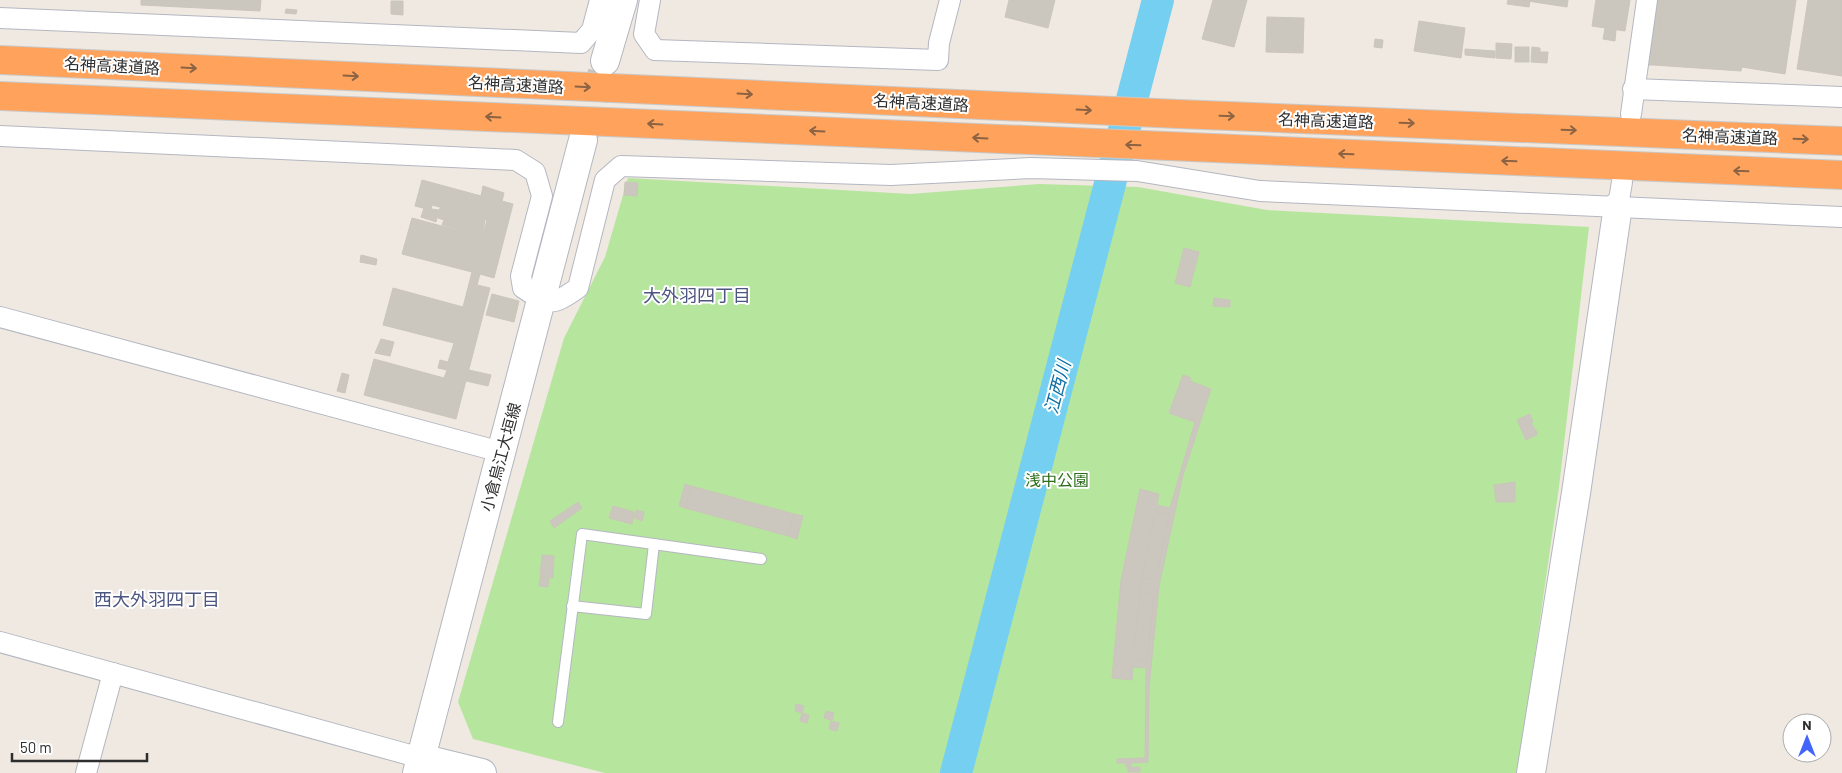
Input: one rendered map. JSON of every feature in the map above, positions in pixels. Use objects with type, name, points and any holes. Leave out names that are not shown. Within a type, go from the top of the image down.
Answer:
[{"type":"highway","name":"名神高速道路","points":[[0,60],[1035,108],[1842,141]]},
{"type":"highway","name":"名神高速道路","points":[[0,96],[1842,175]]},
{"type":"main road","points":[[605,61],[623,0]]},
{"type":"main road","name":"小倉烏江大垣線","points":[[419,765],[583,140]]},
{"type":"main road","points":[[1531,773],[1576,494],[1620,194]]},
{"type":"main road","points":[[419,765],[482,773]]},
{"type":"street","points":[[0,18],[581,43],[592,30],[600,0]]},
{"type":"street","points":[[650,0],[644,34],[655,50],[938,60],[939,43],[950,0]]},
{"type":"street","points":[[1631,114],[1647,0]]},
{"type":"street","points":[[1634,89],[1842,97]]},
{"type":"street","points":[[0,136],[516,160],[536,172],[542,196],[521,276],[523,288],[542,301],[558,302],[578,288],[605,180],[621,166],[891,176],[1031,168],[1137,171],[1260,191],[1620,194],[1842,217]]},
{"type":"street","points":[[0,317],[501,452]]},
{"type":"street","points":[[0,642],[113,673],[419,765]]},
{"type":"street","points":[[86,773],[113,673]]},
{"type":"lane","points":[[558,722],[582,534],[761,559]]},
{"type":"lane","points":[[572,606],[646,614],[654,544]]},
{"type":"green space","name":"浅中公園","points":[[628,178],[910,194],[1039,184],[1138,187],[1267,210],[1589,227],[1559,487],[1518,773],[605,773],[473,739],[458,702],[564,338],[605,257]]},
{"type":"building","points":[[141,0],[261,0],[260,11],[141,5]]},
{"type":"building","points":[[1009,0],[1055,0],[1048,28],[1005,17]]},
{"type":"building","points":[[1213,0],[1247,0],[1234,47],[1202,39]]},
{"type":"building","points":[[1508,0],[1530,1],[1529,7],[1507,4]]},
{"type":"building","points":[[1521,0],[1568,0],[1567,7]]},
{"type":"building","points":[[1596,0],[1630,0],[1625,31],[1592,26]]},
{"type":"building","points":[[1655,0],[1664,0],[1654,65],[1645,65]]},
{"type":"building","points":[[1664,0],[1796,0],[1785,74],[1742,67],[1741,71],[1654,65]]},
{"type":"building","points":[[1808,0],[1842,0],[1842,76],[1797,69]]},
{"type":"building","points":[[391,1],[403,1],[403,15],[391,14]]},
{"type":"building","points":[[286,9],[297,10],[296,14],[285,13]]},
{"type":"building","points":[[1267,17],[1304,18],[1303,53],[1266,52]]},
{"type":"building","points":[[1419,21],[1465,28],[1461,58],[1414,51]]},
{"type":"building","points":[[1605,28],[1616,30],[1615,41],[1603,39]]},
{"type":"building","points":[[1375,39],[1383,40],[1382,48],[1374,47]]},
{"type":"building","points":[[1496,43],[1512,44],[1511,59],[1496,58]]},
{"type":"building","points":[[1515,47],[1529,47],[1529,62],[1515,62]]},
{"type":"building","points":[[1532,47],[1540,48],[1540,52],[1548,52],[1547,63],[1531,62]]},
{"type":"building","points":[[1465,49],[1495,51],[1495,58],[1465,55]]},
{"type":"building","points":[[422,180],[481,196],[483,186],[504,193],[502,201],[513,204],[494,278],[480,274],[477,285],[490,288],[456,419],[364,395],[374,359],[444,378],[447,370],[438,368],[440,360],[448,362],[454,343],[383,325],[393,288],[463,307],[472,272],[402,254],[412,218],[482,237],[487,220],[432,205],[431,210],[415,206]]},
{"type":"building","points":[[625,182],[638,183],[637,196],[624,195]]},
{"type":"building","points":[[424,208],[439,210],[436,222],[421,217]]},
{"type":"building","points":[[440,208],[474,217],[470,233],[442,225],[444,220],[438,218]]},
{"type":"building","points":[[474,217],[485,220],[482,236],[470,233]]},
{"type":"building","points":[[1184,248],[1199,252],[1190,287],[1175,283]]},
{"type":"building","points":[[361,255],[377,259],[376,265],[360,262]]},
{"type":"building","points":[[492,294],[519,301],[514,322],[486,315]]},
{"type":"building","points":[[1214,298],[1230,300],[1230,307],[1213,306]]},
{"type":"building","points":[[381,339],[394,342],[390,356],[375,353]]},
{"type":"building","points":[[469,370],[491,375],[488,386],[466,381]]},
{"type":"building","points":[[342,373],[349,375],[345,393],[337,391]]},
{"type":"building","points":[[1183,375],[1191,378],[1190,381],[1211,389],[1183,475],[1159,586],[1149,688],[1148,762],[1131,763],[1131,767],[1126,767],[1126,763],[1117,763],[1117,759],[1145,758],[1146,668],[1133,667],[1133,659],[1147,661],[1154,595],[1140,593],[1142,578],[1156,580],[1169,515],[1155,512],[1157,505],[1170,508],[1195,422],[1169,413]]},
{"type":"building","points":[[1530,414],[1533,422],[1531,423],[1538,434],[1526,440],[1517,420]]},
{"type":"building","points":[[1515,482],[1515,502],[1496,502],[1494,485]]},
{"type":"building","points":[[685,484],[691,486],[685,508],[679,506]]},
{"type":"building","points":[[691,486],[794,514],[788,536],[685,508]]},
{"type":"building","points":[[1140,489],[1159,494],[1140,593],[1132,680],[1112,678],[1121,580]]},
{"type":"building","points":[[578,502],[582,508],[554,528],[550,521]]},
{"type":"building","points":[[613,506],[634,512],[632,524],[609,518]]},
{"type":"building","points":[[636,510],[644,512],[642,521],[634,518]]},
{"type":"building","points":[[1155,512],[1169,515],[1156,580],[1142,578]]},
{"type":"building","points":[[794,514],[803,516],[797,539],[788,536]]},
{"type":"building","points":[[542,555],[554,556],[553,578],[540,577]]},
{"type":"building","points":[[540,578],[549,579],[548,587],[539,586]]},
{"type":"building","points":[[1140,593],[1154,595],[1147,661],[1133,659]]},
{"type":"building","points":[[796,704],[804,706],[802,713],[795,711]]},
{"type":"building","points":[[826,711],[834,713],[832,720],[824,718]]},
{"type":"building","points":[[802,713],[809,715],[807,723],[800,721]]},
{"type":"building","points":[[831,721],[839,723],[837,731],[829,729]]},
{"type":"building","points":[[1140,767],[1140,772],[1128,772],[1128,768]]},
{"type":"waterway","name":"江西川","points":[[956,773],[1158,0]]},
{"type":"tunnel","points":[[583,140],[604,65]]},
{"type":"district","name":"大外羽四丁目","points":[[697,295]]},
{"type":"district","name":"西大外羽四丁目","points":[[157,599]]}]
